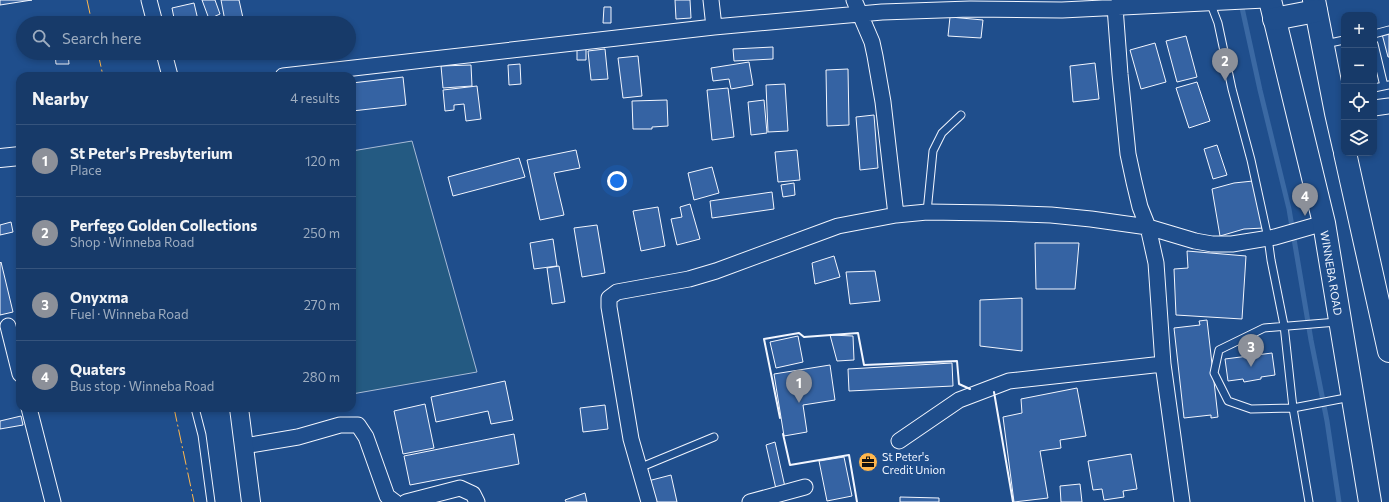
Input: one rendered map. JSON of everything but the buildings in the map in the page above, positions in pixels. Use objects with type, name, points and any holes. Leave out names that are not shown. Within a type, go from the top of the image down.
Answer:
[{"type":"highway","points":[[1269,6],[1315,6],[1338,103],[1341,126]]},
{"type":"highway","name":"WINNEBA ROAD","points":[[1269,6],[1324,223],[1370,502]]},
{"type":"highway","points":[[1346,156],[1389,351]]},
{"type":"street","points":[[149,0],[153,16]]},
{"type":"street","points":[[711,0],[714,27]]},
{"type":"street","points":[[854,0],[872,42],[875,56],[883,102],[896,214]]},
{"type":"street","points":[[318,72],[714,27],[882,12],[970,9],[1062,10],[1210,1],[1269,6]]},
{"type":"street","points":[[1115,7],[1128,154],[1139,201],[1148,227],[1156,263],[1163,364],[1182,502]]},
{"type":"street","points":[[166,60],[169,72]]},
{"type":"street","points":[[1377,108],[1389,106]]},
{"type":"street","points":[[0,158],[16,156]]},
{"type":"street","points":[[649,502],[631,439],[609,307],[609,298],[617,292],[689,279],[716,271],[838,226],[896,214],[927,212],[1051,215],[1148,227],[1195,241],[1212,244],[1232,244],[1275,237],[1324,223]]},
{"type":"street","points":[[9,326],[16,357]]},
{"type":"street","points":[[899,441],[959,400],[1009,381],[1163,364]]},
{"type":"street","points":[[30,412],[53,502]]},
{"type":"street","points":[[240,412],[250,502]]},
{"type":"street","points":[[244,446],[298,437],[340,425],[358,425],[366,437],[387,496],[395,502]]},
{"type":"street","points":[[406,502],[460,488],[473,494],[477,502]]},
{"type":"street","points":[[750,502],[804,488]]},
{"type":"lane","points":[[1210,1],[1218,23],[1232,89],[1251,160],[1268,238],[1284,325],[1293,408],[1309,502]]},
{"type":"lane","points":[[1377,33],[1389,30]]},
{"type":"lane","points":[[1323,44],[1341,41]]},
{"type":"lane","points":[[1375,48],[1386,86]]},
{"type":"lane","points":[[927,212],[933,151],[942,132],[961,115]]},
{"type":"lane","points":[[1340,322],[1284,325],[1264,328],[1219,350],[1214,373],[1228,401],[1250,408],[1293,408],[1353,397]]},
{"type":"lane","points":[[196,412],[202,435],[211,502]]},
{"type":"lane","points":[[639,468],[714,436]]},
{"type":"shaded area","points":[[412,141],[477,372],[356,393],[356,150]]},
{"type":"waterway","points":[[1241,3],[1260,90],[1289,209],[1311,340],[1327,421],[1339,502]]},
{"type":"wall","points":[[780,418],[764,339],[799,333],[804,337],[858,333],[864,365],[957,361],[959,384],[970,389]]},
{"type":"wall","points":[[994,392],[1013,502]]},
{"type":"wall","points":[[783,434],[790,465],[849,455],[857,502]]},
{"type":"power","points":[[87,0],[90,16]]},
{"type":"power","points":[[100,60],[102,72]]},
{"type":"power","points":[[175,412],[194,502]]},
{"type":"place","name":"Perfego Golden Collections","points":[[1225,81]]},
{"type":"place","name":"Quaters","points":[[1305,216]]},
{"type":"place","name":"Onyxma","points":[[1251,367]]},
{"type":"place","name":"St Peter's Presbyterium","points":[[799,403]]},
{"type":"place","name":"St Peter's Credit Union","points":[[868,462]]}]
